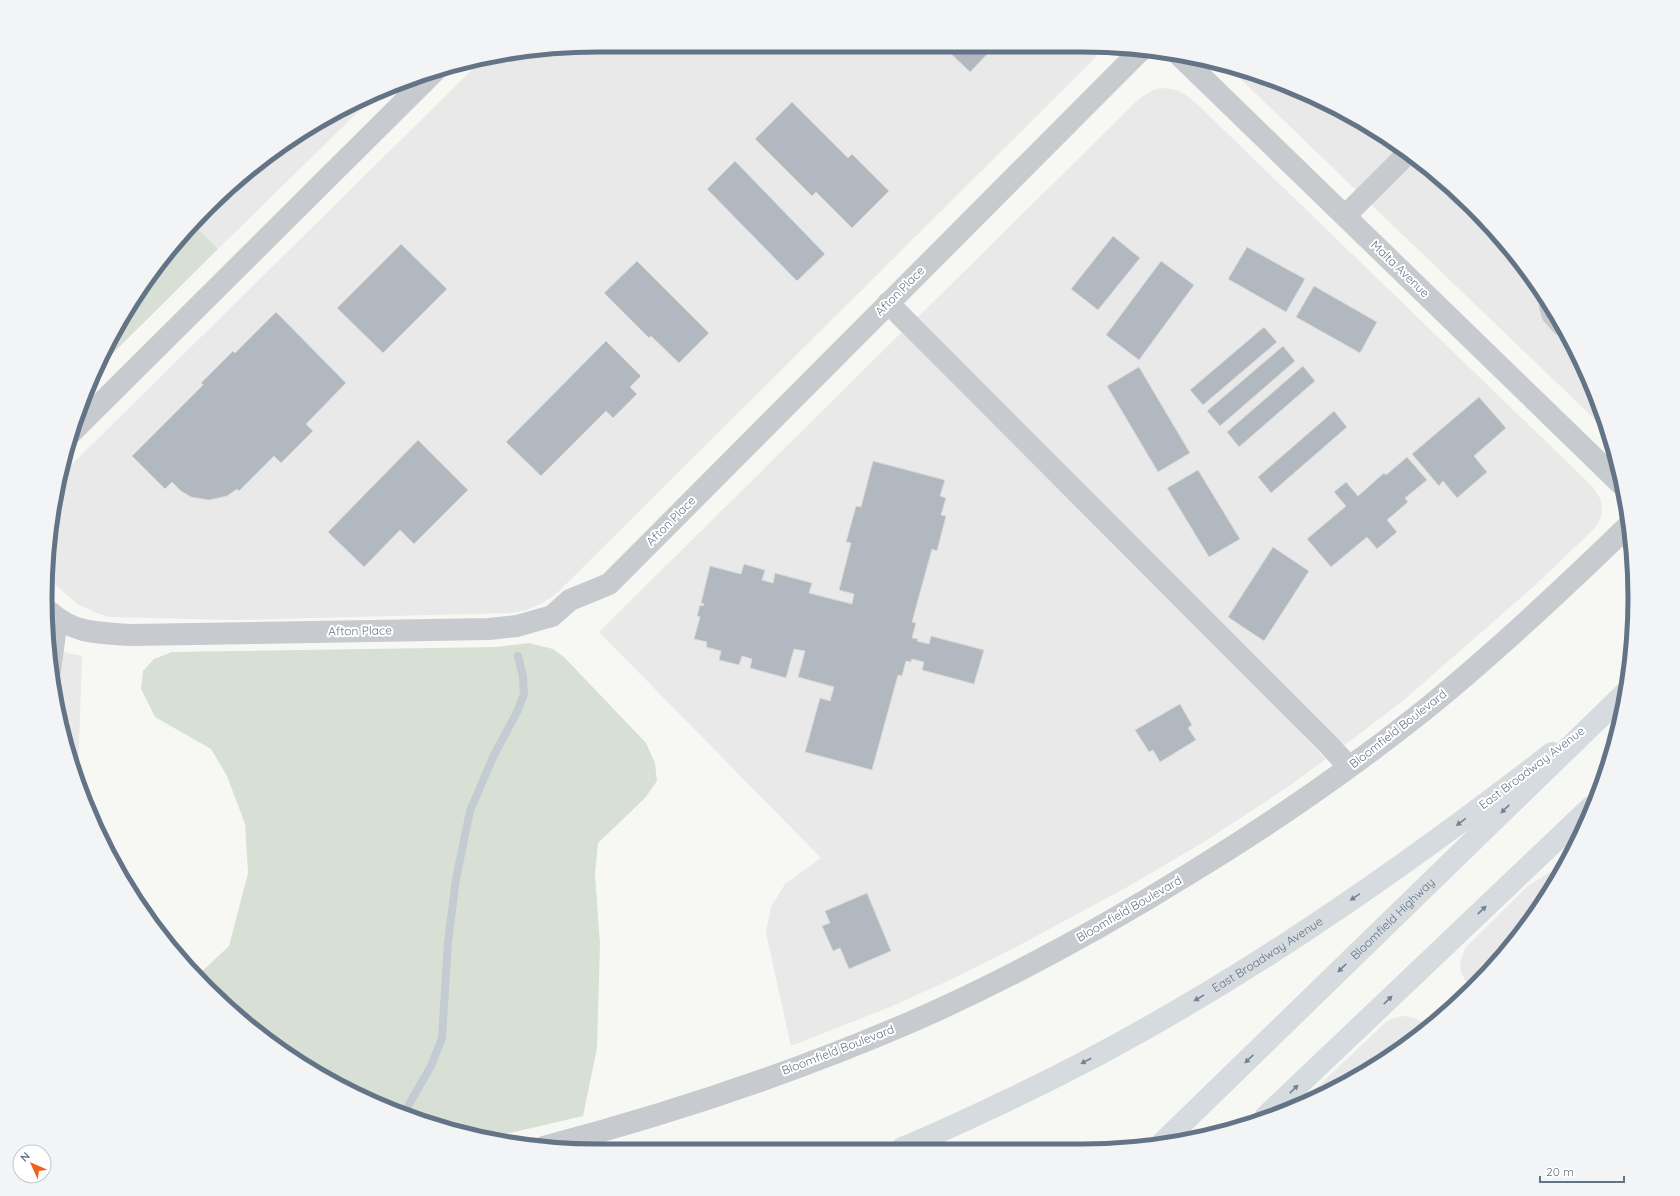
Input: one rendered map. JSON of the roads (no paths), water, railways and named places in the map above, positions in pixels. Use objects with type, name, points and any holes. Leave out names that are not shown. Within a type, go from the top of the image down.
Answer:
[{"type":"main road","name":"Bloomfield Highway","points":[[1168,1137],[1619,699]]},
{"type":"main road","name":"East Broadway Avenue","points":[[911,1144],[1046,1082],[1113,1047],[1209,992],[1274,952],[1430,846],[1604,714]]},
{"type":"main road","points":[[1273,1109],[1582,815]]},
{"type":"street","name":"Afton Place","points":[[54,615],[85,632],[131,635],[489,629],[517,626],[552,616],[570,600],[609,584],[888,302],[1136,55]]},
{"type":"street","name":"Malta Avenue","points":[[1186,62],[1614,476]]},
{"type":"street","points":[[81,423],[420,82]]},
{"type":"street","points":[[1345,216],[1404,157]]},
{"type":"street","points":[[888,302],[1317,733],[1349,767]]},
{"type":"street","name":"Bloomfield Boulevard","points":[[560,1143],[639,1121],[767,1078],[871,1038],[950,1004],[1056,952],[1151,898],[1256,832],[1349,767],[1421,713],[1500,646],[1566,587],[1623,530]]},
{"type":"street","points":[[53,630],[54,615]]},
{"type":"waterway","points":[[406,1109],[431,1066],[442,1038],[448,942],[456,879],[470,811],[493,757],[517,712],[524,694],[523,677],[518,656]]}]
